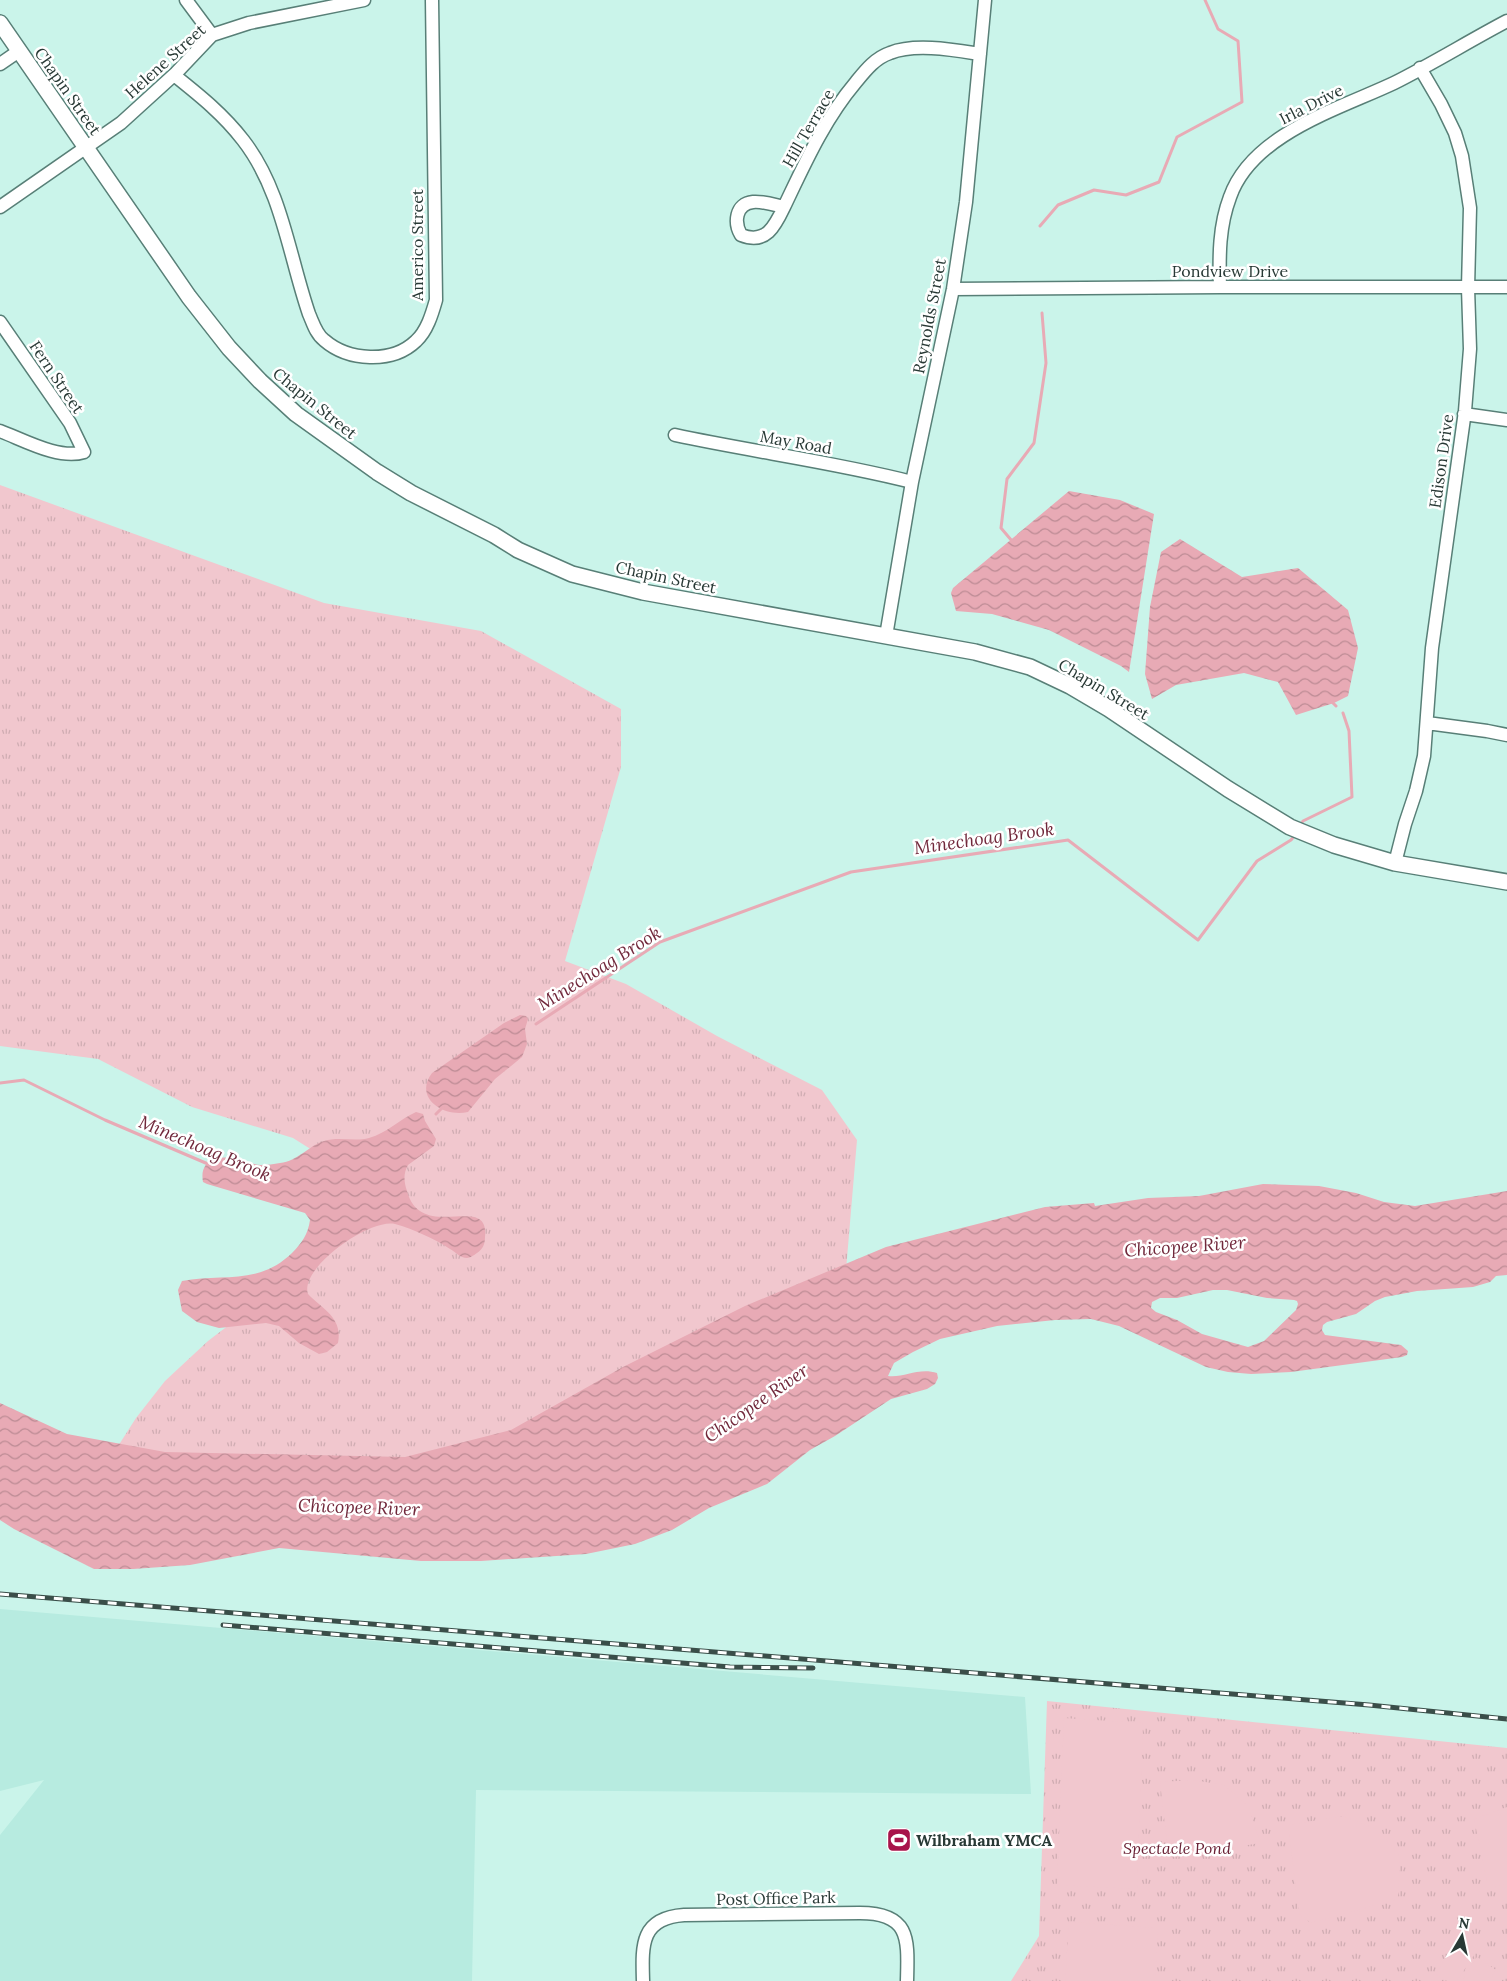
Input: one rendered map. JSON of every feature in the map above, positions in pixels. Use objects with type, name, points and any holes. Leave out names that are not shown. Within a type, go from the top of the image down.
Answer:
[{"type":"main road","name":"Chapin Street","points":[[0,22],[189,297],[229,348],[260,381],[296,414],[377,472],[411,493],[494,535],[518,550],[572,574],[642,592],[975,652],[1006,660],[1049,676],[1109,709],[1228,789],[1296,830],[1334,845],[1395,863],[1507,882]]},
{"type":"street","points":[[186,0],[212,35]]},
{"type":"street","name":"Helene Street","points":[[0,207],[121,123],[174,75],[212,35],[249,23],[364,0]]},
{"type":"street","name":"Americo Street","points":[[174,75],[216,109],[244,141],[255,158],[278,207],[309,314],[322,339],[332,347],[359,355],[372,357],[392,355],[417,341],[432,314],[436,300],[432,0]]},
{"type":"street","name":"Reynolds Street","points":[[886,636],[912,482],[952,289],[966,202],[985,0]]},
{"type":"street","name":"Irla Drive","points":[[1220,287],[1220,247],[1223,219],[1230,195],[1250,164],[1278,139],[1420,68],[1507,21]]},
{"type":"street","name":"Hill Terrace","points":[[784,207],[800,171],[829,118],[841,99],[875,62],[888,53],[906,50],[942,50],[980,54]]},
{"type":"street","points":[[0,64],[19,51]]},
{"type":"street","name":"Edison Drive","points":[[1395,863],[1424,756],[1432,648],[1464,414],[1470,349],[1468,288],[1470,208],[1462,156],[1448,118],[1420,68]]},
{"type":"street","name":"Pondview Drive","points":[[952,289],[1507,287]]},
{"type":"street","name":"Fern Street","points":[[0,322],[70,423],[84,452],[76,454],[47,449],[0,431]]},
{"type":"street","points":[[1464,414],[1507,420]]},
{"type":"street","name":"May Road","points":[[675,434],[738,448],[876,473],[912,482]]},
{"type":"street","points":[[1427,723],[1507,735]]},
{"type":"street","name":"Post Office Park","points":[[643,1981],[644,1940],[652,1926],[667,1918],[684,1915],[870,1913],[888,1916],[904,1932],[908,1951],[907,1981]]},
{"type":"shaded area","points":[[0,1609],[1025,1697],[1031,1794],[476,1790],[472,1981],[0,1981],[0,1835],[44,1780],[0,1791]]},
{"type":"green space","points":[[0,485],[324,603],[481,631],[621,709],[621,767],[565,961],[626,984],[717,1036],[822,1090],[857,1140],[846,1270],[455,1462],[113,1454],[136,1418],[165,1381],[208,1341],[297,1273],[347,1172],[293,1138],[192,1107],[98,1059],[0,1046]]},
{"type":"green space","name":"Spectacle Pond","points":[[1047,1701],[1507,1748],[1507,1981],[1011,1981],[1039,1936]]},
{"type":"green space","points":[[1064,1718],[1143,1723],[1137,1889],[1057,1885]]},
{"type":"green space","points":[[1193,1780],[1224,1785],[1249,1807],[1260,1843],[1176,1857],[1168,1851],[1160,1782]]},
{"type":"green space","points":[[1507,1807],[1507,1884],[1495,1887],[1487,1881],[1474,1819]]},
{"type":"green space","points":[[1343,1816],[1379,1830],[1400,1857],[1398,1899],[1311,1923],[1299,1914],[1288,1825]]},
{"type":"green space","points":[[1069,1922],[1158,1928],[1155,1981],[1065,1981]]},
{"type":"green space","points":[[1455,1943],[1474,1955],[1457,1981],[1447,1981],[1436,1974]]},
{"type":"green space","points":[[1477,1957],[1496,1970],[1489,1981],[1462,1981]]},
{"type":"water","points":[[1069,491],[1120,500],[1154,514],[1129,672],[1121,666],[1049,630],[992,614],[956,611],[951,593],[953,588]]},
{"type":"water","points":[[1180,539],[1242,577],[1298,568],[1348,610],[1358,648],[1348,696],[1334,703],[1296,715],[1278,682],[1244,673],[1176,685],[1152,699],[1145,674],[1150,607],[1161,552]]},
{"type":"water","points":[[520,1015],[526,1016],[528,1019],[525,1029],[527,1044],[522,1057],[495,1079],[468,1112],[450,1112],[434,1104],[426,1090],[427,1082],[432,1073],[504,1023]]},
{"type":"water","points":[[416,1112],[423,1114],[436,1139],[434,1146],[408,1165],[404,1178],[407,1191],[415,1206],[426,1214],[439,1217],[466,1216],[477,1218],[484,1224],[485,1237],[485,1242],[479,1251],[469,1258],[462,1257],[431,1238],[395,1224],[384,1224],[354,1237],[325,1259],[314,1271],[308,1283],[308,1294],[330,1314],[339,1334],[338,1343],[327,1352],[319,1354],[299,1343],[279,1326],[266,1323],[219,1328],[197,1322],[182,1311],[178,1290],[182,1281],[239,1276],[266,1270],[279,1263],[296,1249],[306,1234],[310,1220],[305,1213],[203,1182],[202,1174],[204,1167],[209,1162],[222,1158],[233,1158],[261,1165],[286,1162],[324,1141],[363,1139],[376,1136]]},
{"type":"water","name":"Chicopee River","points":[[1263,1184],[1319,1186],[1356,1193],[1384,1202],[1415,1206],[1507,1191],[1507,1275],[1496,1276],[1490,1282],[1473,1287],[1417,1291],[1385,1297],[1375,1301],[1356,1314],[1327,1322],[1323,1325],[1322,1330],[1325,1335],[1401,1345],[1408,1351],[1407,1355],[1291,1372],[1251,1374],[1228,1372],[1206,1367],[1119,1326],[1091,1319],[1055,1320],[997,1326],[940,1339],[894,1363],[888,1376],[900,1376],[924,1371],[937,1373],[938,1378],[935,1384],[927,1389],[891,1399],[810,1450],[767,1484],[709,1508],[672,1530],[635,1544],[586,1554],[481,1561],[421,1561],[279,1548],[190,1565],[133,1569],[94,1569],[14,1529],[0,1520],[0,1403],[67,1434],[165,1452],[405,1457],[511,1430],[623,1367],[745,1306],[886,1247],[1045,1207],[1094,1203],[1095,1206],[1148,1198],[1199,1196]],"holes":[[[1213,1290],[1227,1290],[1267,1298],[1294,1300],[1298,1304],[1296,1310],[1264,1341],[1248,1347],[1202,1334],[1151,1308],[1152,1302],[1160,1298],[1177,1298]]]},
{"type":"waterway","name":"Minechoag Brook","points":[[1040,226],[1058,205],[1094,190],[1126,195],[1159,182],[1177,137],[1242,102],[1238,41],[1218,29],[1205,0]]},
{"type":"waterway","name":"Minechoag Brook","points":[[1012,541],[1001,528],[1007,479],[1034,443],[1046,363],[1042,313]]},
{"type":"waterway","name":"Minechoag Brook","points":[[1331,701],[1336,706]]},
{"type":"waterway","name":"Minechoag Brook","points":[[1299,827],[1303,821],[1352,797],[1349,731],[1343,713]]},
{"type":"waterway","name":"Minechoag Brook","points":[[536,1024],[660,942],[851,872],[1068,840],[1198,940],[1257,861],[1291,840],[1295,835]]},
{"type":"waterway","name":"Minechoag Brook","points":[[0,1083],[24,1080],[105,1120],[208,1164]]},
{"type":"waterway","name":"Minechoag Brook","points":[[436,1114],[443,1107]]},
{"type":"railway","points":[[0,1594],[1369,1705],[1507,1719]]},
{"type":"railway","points":[[223,1625],[730,1667],[813,1668]]},
{"type":"place","name":"Wilbraham YMCA","points":[[899,1840]]}]
